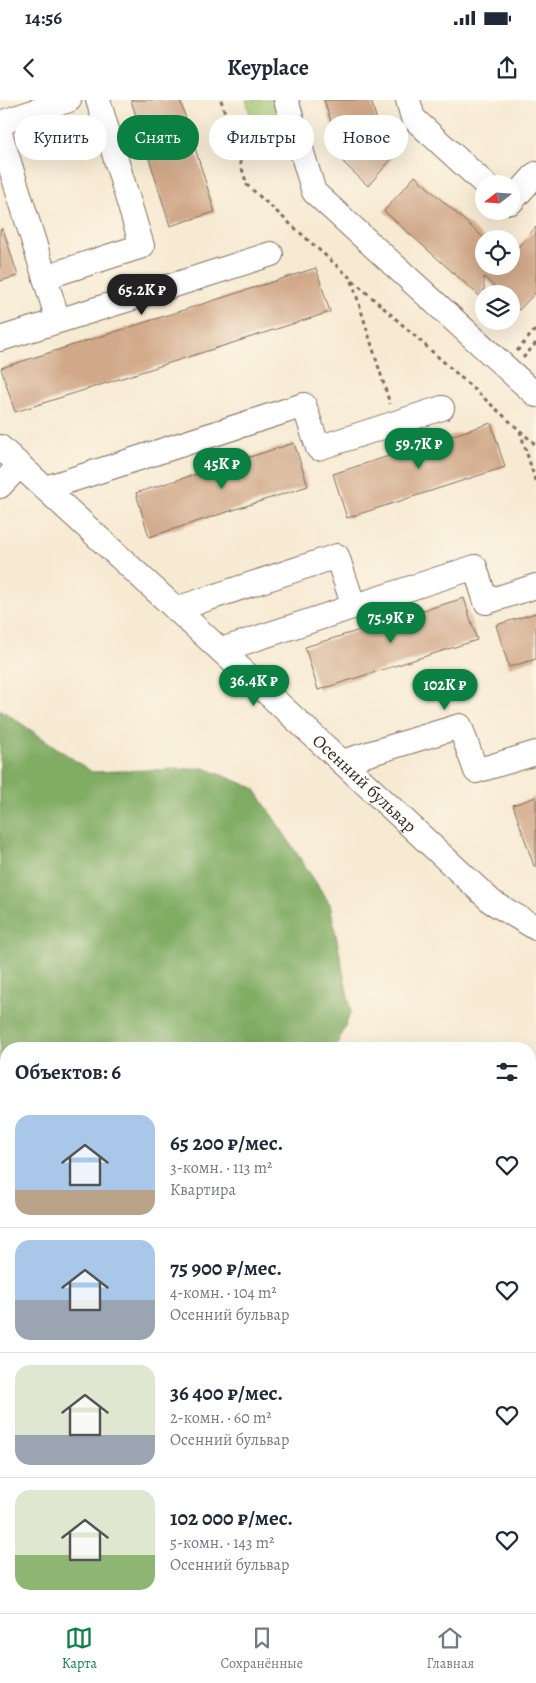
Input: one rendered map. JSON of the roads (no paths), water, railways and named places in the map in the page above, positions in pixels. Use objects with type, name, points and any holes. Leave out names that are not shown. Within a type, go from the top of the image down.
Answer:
[{"type":"street","points":[[0,123],[69,100]]},
{"type":"street","points":[[45,277],[142,246],[98,100]]},
{"type":"street","points":[[286,100],[314,192],[536,395]]},
{"type":"street","points":[[408,100],[414,118],[475,175]]},
{"type":"street","points":[[0,132],[58,320]]},
{"type":"street","points":[[520,192],[536,174]]},
{"type":"street","points":[[0,339],[271,254]]},
{"type":"street","points":[[46,488],[304,405],[318,448],[442,408]]},
{"type":"street","name":"Осенний бульвар","points":[[0,447],[492,902],[536,928]]},
{"type":"street","points":[[0,486],[20,465]]},
{"type":"street","points":[[176,609],[337,556],[354,606]]},
{"type":"street","points":[[221,650],[475,567],[486,602],[536,586]]},
{"type":"street","points":[[342,762],[460,726],[476,771],[536,753]]}]
